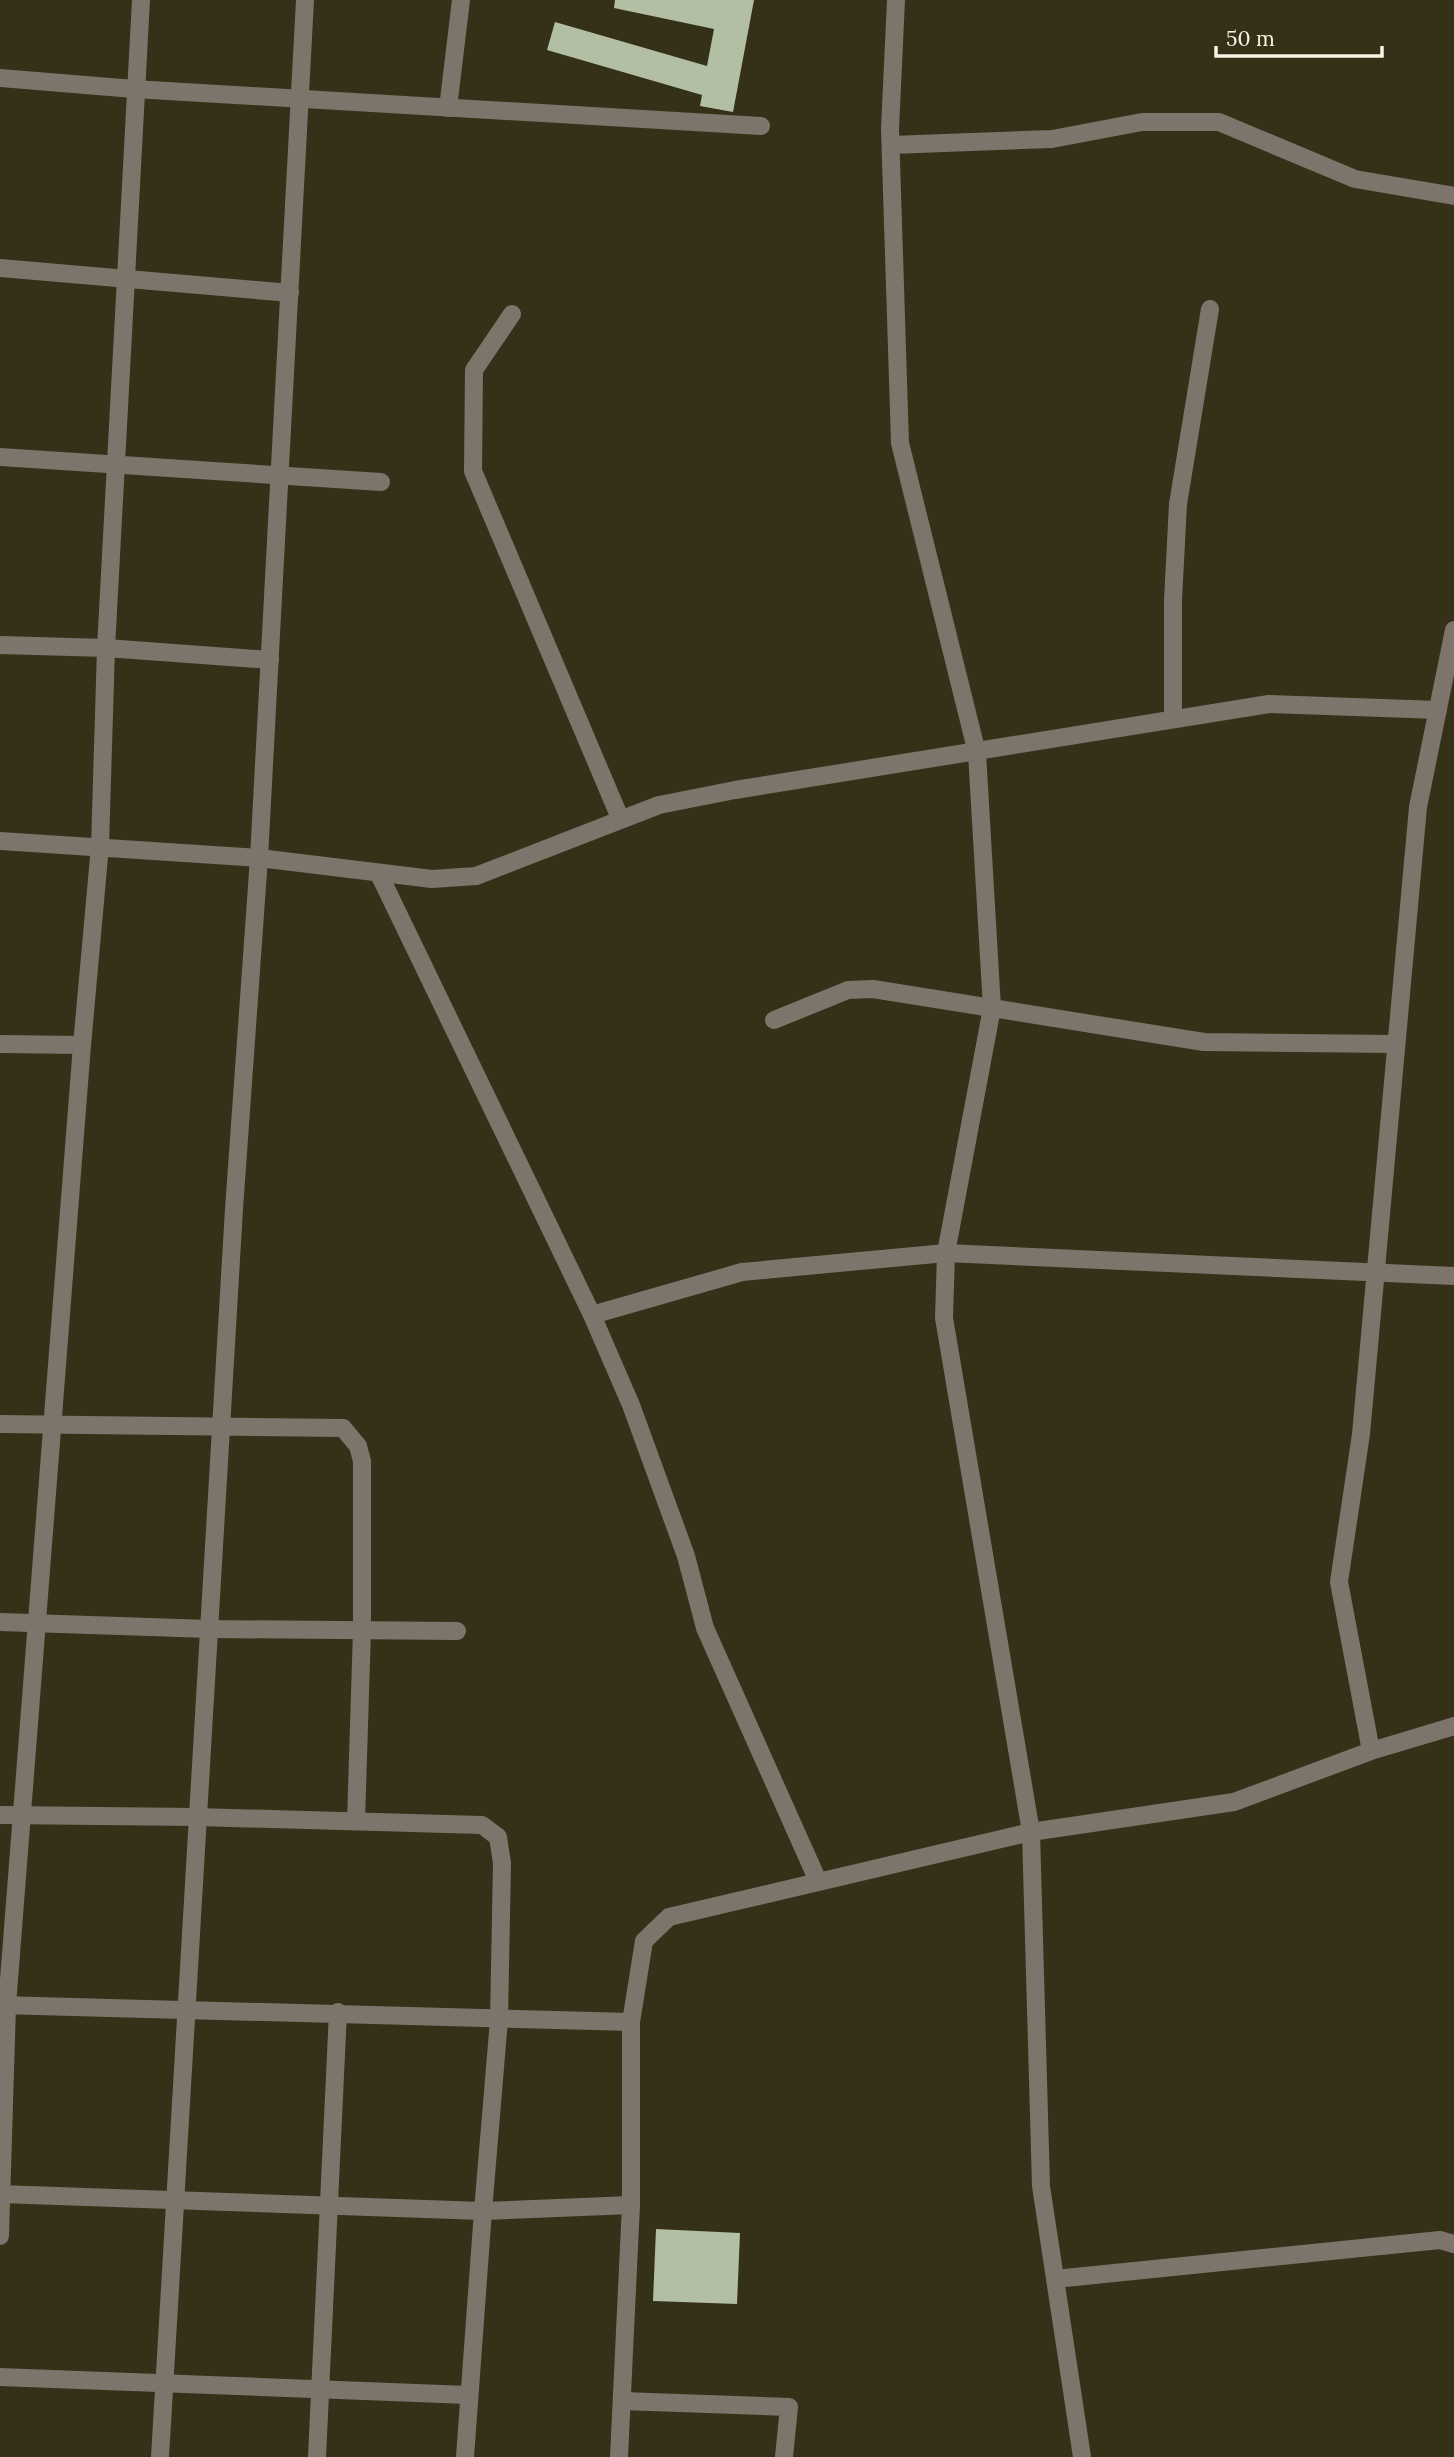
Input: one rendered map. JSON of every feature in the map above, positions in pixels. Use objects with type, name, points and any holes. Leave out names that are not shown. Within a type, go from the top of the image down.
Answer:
[{"type":"street","points":[[0,2236],[3,2005],[22,1816],[100,846],[106,648],[134,89],[141,0]]},
{"type":"street","points":[[160,2457],[221,1426],[259,858],[305,0]]},
{"type":"street","points":[[448,108],[461,0]]},
{"type":"street","points":[[895,0],[891,145],[900,443],[977,753],[992,1008],[946,1253],[944,1318],[1031,1832],[1041,2186],[1082,2457]]},
{"type":"street","points":[[0,78],[134,89],[761,126]]},
{"type":"street","points":[[891,145],[1052,139],[1142,121],[1219,122],[1355,180],[1454,195]]},
{"type":"street","points":[[0,268],[290,293]]},
{"type":"street","points":[[1173,718],[1173,600],[1178,504],[1210,309]]},
{"type":"street","points":[[512,314],[474,370],[473,471],[620,818]]},
{"type":"street","points":[[0,457],[381,482]]},
{"type":"street","points":[[1371,1751],[1339,1582],[1361,1434],[1418,807],[1438,710],[1450,670],[1454,630]]},
{"type":"street","points":[[0,645],[106,648],[270,660]]},
{"type":"street","points":[[0,841],[259,858],[379,874],[432,878],[476,876],[659,805],[735,790],[1269,704],[1438,710]]},
{"type":"street","points":[[379,874],[592,1315],[631,1405],[677,1530],[705,1628],[818,1881]]},
{"type":"street","points":[[774,1020],[848,990],[873,989],[1204,1042],[1395,1044]]},
{"type":"street","points":[[0,1044],[82,1045]]},
{"type":"street","points":[[592,1315],[733,1273],[946,1253],[1454,1276]]},
{"type":"street","points":[[0,1424],[343,1428],[358,1446],[362,1461],[362,1630],[356,1821]]},
{"type":"street","points":[[0,1622],[209,1629],[457,1631]]},
{"type":"street","points":[[619,2457],[631,2205],[631,2022],[645,1941],[669,1916],[1031,1832],[1234,1802],[1371,1751],[1454,1726]]},
{"type":"street","points":[[0,1815],[198,1817],[482,1825],[498,1836],[502,1863],[499,2020],[465,2457]]},
{"type":"street","points":[[3,2005],[631,2022]]},
{"type":"street","points":[[317,2457],[338,2012]]},
{"type":"street","points":[[1,2194],[483,2211],[631,2205]]},
{"type":"street","points":[[1055,2278],[1440,2240],[1454,2244]]},
{"type":"street","points":[[0,2377],[468,2395]]},
{"type":"street","points":[[622,2400],[789,2407],[784,2457]]},
{"type":"building","points":[[615,0],[754,0],[733,112],[700,106],[702,95],[547,50],[555,22],[707,66],[714,29],[614,8]]},
{"type":"building","points":[[656,2229],[740,2233],[737,2304],[653,2301]]}]
